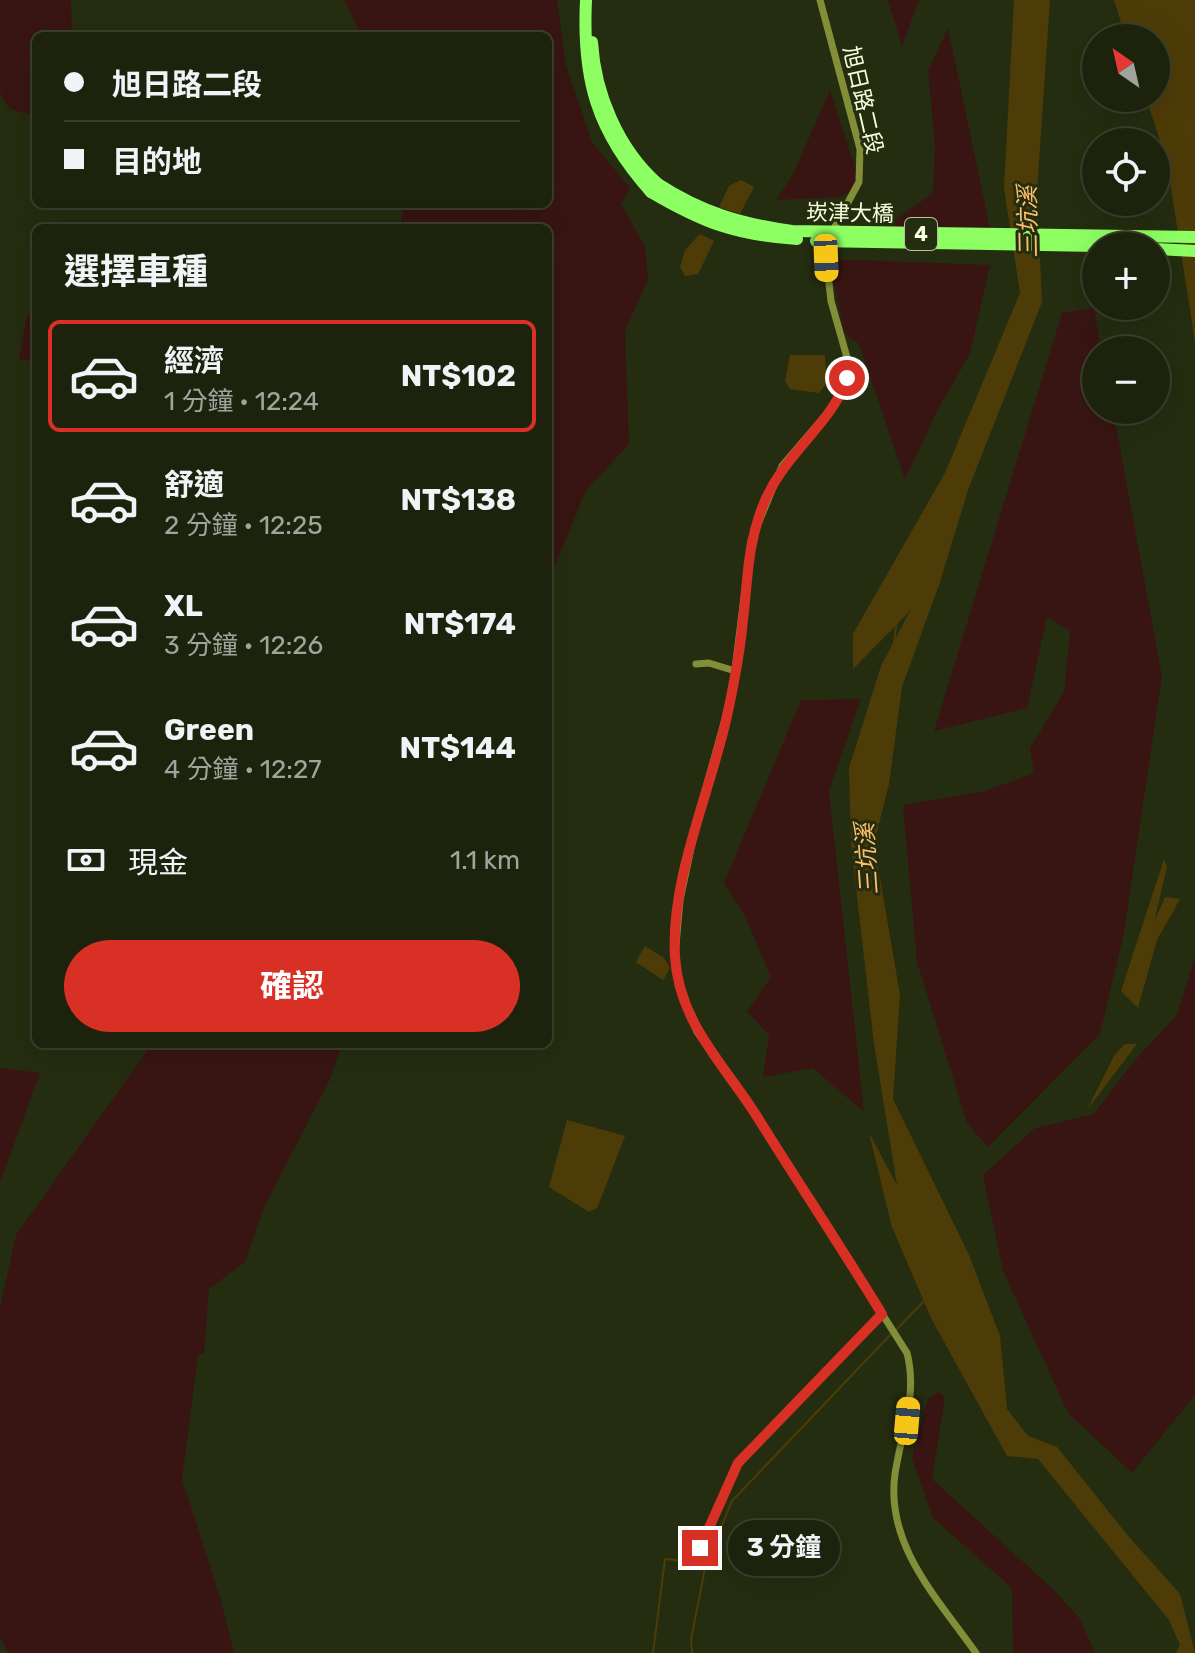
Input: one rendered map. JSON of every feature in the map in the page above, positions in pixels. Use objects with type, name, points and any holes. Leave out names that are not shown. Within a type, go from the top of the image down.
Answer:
[{"type":"main road","name":"4","points":[[586,0],[585,65],[595,101],[617,150],[654,188]]},
{"type":"main road","name":"4","points":[[593,0],[592,46],[600,88],[623,141],[654,188]]},
{"type":"main road","name":"崁津大橋","points":[[654,188],[702,211],[742,224],[792,231],[1195,237]]},
{"type":"main road","name":"崁津大橋","points":[[654,188],[696,218],[748,235],[837,242],[1082,246]]},
{"type":"main road","points":[[1170,250],[1195,251]]},
{"type":"street","name":"旭日路二段","points":[[820,0],[860,149],[859,182],[832,232],[826,258],[831,301],[848,361],[847,378],[842,394],[782,466],[762,507],[746,563],[743,621],[735,671],[680,900],[675,956],[686,1009],[704,1043],[754,1112],[900,1339],[911,1367],[911,1382],[893,1490],[897,1527],[911,1560],[976,1653]]},
{"type":"street","points":[[696,664],[709,663],[735,671]]},
{"type":"street","points":[[700,1548],[738,1463],[883,1316]]},
{"type":"shaded area","points":[[0,0],[71,0],[72,32],[32,32],[32,115],[10,109],[0,94]]},
{"type":"shaded area","points":[[344,0],[557,0],[566,66],[592,142],[630,188],[621,204],[645,246],[648,280],[625,331],[629,444],[585,492],[552,572],[552,224],[401,224],[403,208],[552,208],[552,32],[360,32]]},
{"type":"shaded area","points":[[888,0],[919,0],[902,47]]},
{"type":"shaded area","points":[[948,28],[990,228],[885,227],[933,193],[935,144],[928,71]]},
{"type":"shaded area","points":[[830,90],[858,176],[854,189],[841,197],[776,200],[793,174]]},
{"type":"shaded area","points":[[829,259],[990,265],[970,354],[938,409],[905,480],[859,344],[844,333]]},
{"type":"shaded area","points":[[1082,310],[1082,320],[1096,320],[1099,336],[1082,336],[1082,424],[1116,424],[1162,676],[1124,933],[1100,1034],[988,1147],[967,1123],[917,962],[903,805],[985,791],[1034,773],[1030,748],[1064,692],[1070,631],[1047,617],[1027,708],[934,731],[1062,313]]},
{"type":"shaded area","points":[[27,315],[32,316],[32,361],[19,359]]},
{"type":"shaded area","points":[[861,699],[829,791],[864,1112],[813,1068],[763,1077],[769,1035],[747,1011],[771,977],[745,916],[724,883],[801,700]]},
{"type":"shaded area","points":[[1195,956],[1195,1395],[1132,1473],[1068,1413],[1003,1271],[983,1175],[1035,1128],[1094,1114],[1134,1061],[1177,1015]]},
{"type":"shaded area","points":[[149,1048],[341,1048],[330,1079],[263,1210],[245,1262],[209,1289],[204,1353],[198,1355],[182,1479],[220,1597],[234,1653],[9,1653],[0,1638],[0,1308],[16,1235]]},
{"type":"shaded area","points":[[0,1068],[40,1073],[0,1183]]},
{"type":"shaded area","points":[[939,1392],[944,1397],[944,1405],[932,1479],[1054,1590],[1080,1619],[1095,1653],[1013,1653],[1012,1588],[933,1518],[912,1458],[928,1398]]},
{"type":"water","points":[[1014,0],[1050,0],[1037,191],[1042,302],[968,490],[940,582],[902,687],[889,784],[874,843],[900,995],[893,1099],[969,1255],[1000,1336],[1007,1409],[1028,1436],[1057,1447],[1129,1537],[1180,1594],[1195,1653],[1176,1653],[1180,1645],[1169,1620],[1038,1459],[1007,1456],[931,1318],[892,1227],[869,1133],[897,1185],[874,1044],[851,844],[849,768],[881,666],[910,611],[853,669],[853,634],[945,473],[1020,293],[1004,188]]},
{"type":"water","points":[[1114,0],[1195,0],[1195,342],[1170,181],[1170,128],[1156,128],[1151,112],[1170,112],[1170,24],[1122,24]]},
{"type":"water","points":[[741,180],[754,187],[740,214],[719,207],[729,186]]},
{"type":"water","points":[[700,234],[714,241],[698,274],[685,276],[680,267],[685,250]]},
{"type":"water","points":[[790,355],[825,355],[827,383],[819,393],[790,389],[785,381]]},
{"type":"water","points":[[1164,859],[1167,867],[1154,922],[1165,897],[1180,899],[1157,940],[1138,1008],[1121,991]]},
{"type":"water","points":[[645,946],[664,958],[670,968],[663,980],[636,962]]},
{"type":"water","points":[[1125,1044],[1137,1044],[1087,1110],[1114,1056]]},
{"type":"water","points":[[567,1120],[625,1136],[597,1208],[589,1212],[549,1187]]},
{"type":"waterway","name":"三坑溪","points":[[894,644],[896,626]]},
{"type":"waterway","name":"三坑溪","points":[[897,1329],[923,1302]]},
{"type":"waterway","name":"三坑溪","points":[[692,1653],[691,1640],[706,1563],[732,1501],[892,1333]]},
{"type":"waterway","points":[[653,1653],[665,1559],[705,1563]]},
{"type":"route","points":[[700,1548],[738,1463],[882,1314],[754,1112],[697,1032],[678,982],[675,956],[675,929],[697,820],[732,694],[751,541],[762,507],[782,466],[842,394],[847,378]]}]
